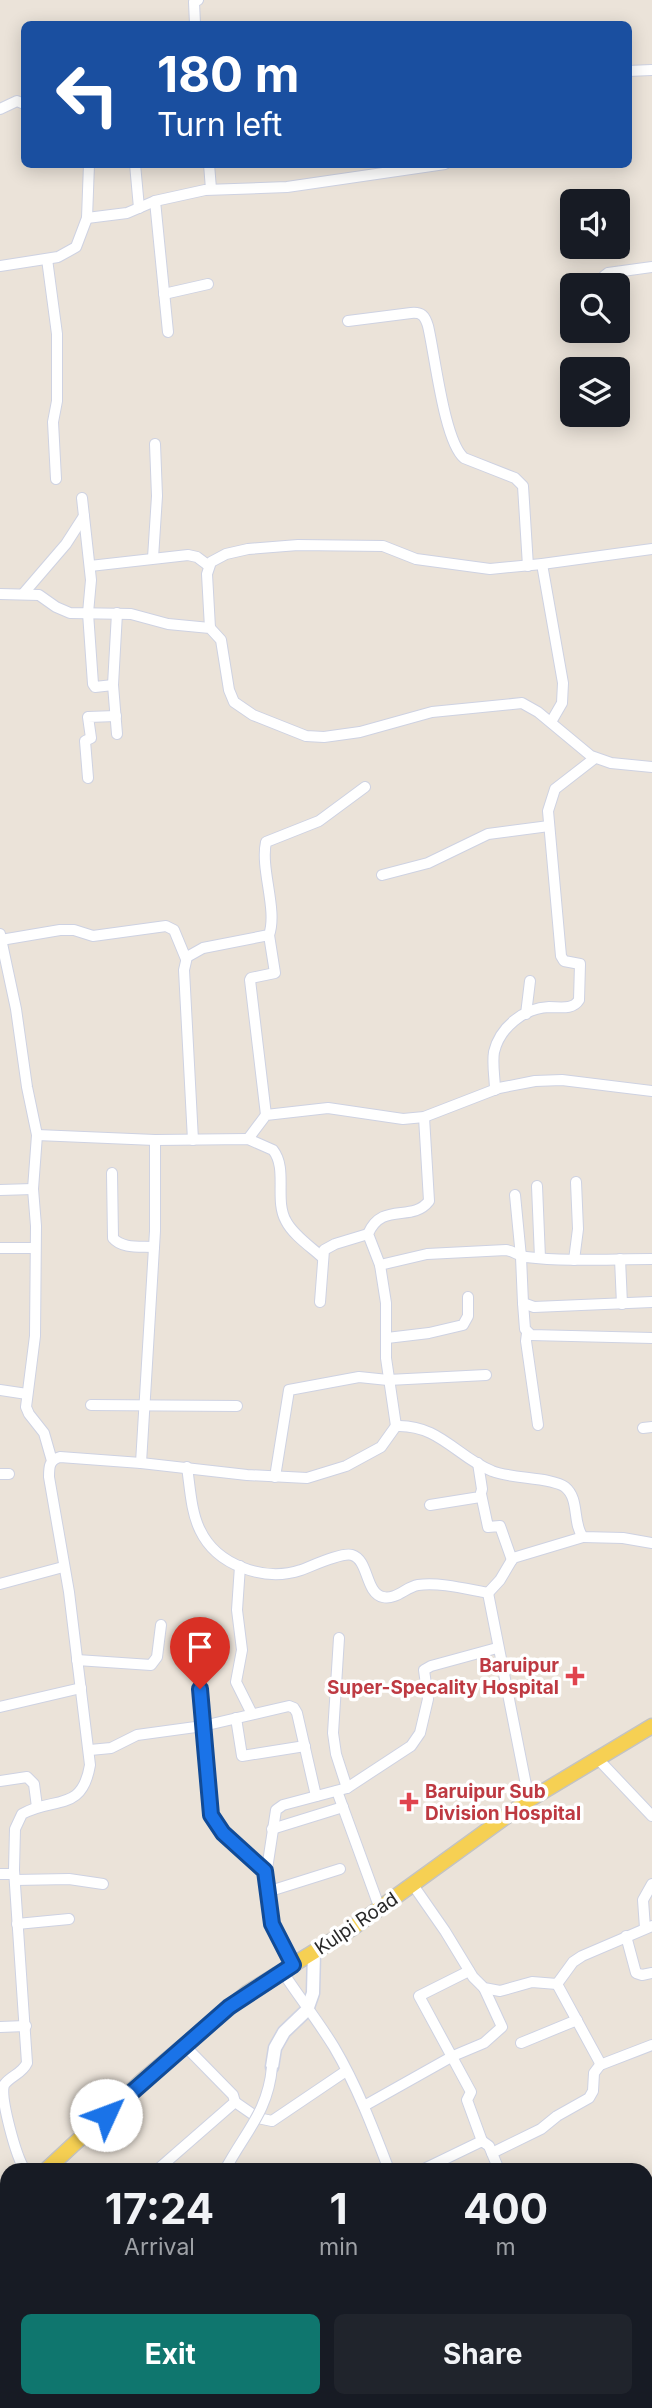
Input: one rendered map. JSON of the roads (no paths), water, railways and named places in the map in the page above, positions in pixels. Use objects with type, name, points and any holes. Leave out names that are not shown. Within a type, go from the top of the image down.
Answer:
[{"type":"main road","name":"Kulpi Road","points":[[54,2163],[184,2045],[247,1993],[380,1909],[529,1800],[652,1726]]},
{"type":"street","points":[[195,21],[193,5],[198,0]]},
{"type":"street","points":[[632,71],[652,70]]},
{"type":"street","points":[[0,109],[17,101],[21,103]]},
{"type":"street","points":[[0,266],[63,255],[76,247],[87,218],[89,168]]},
{"type":"street","points":[[135,168],[139,208]]},
{"type":"street","points":[[209,168],[211,189]]},
{"type":"street","points":[[87,218],[118,215],[155,201],[211,189],[287,187],[418,168]]},
{"type":"street","points":[[155,201],[168,331]]},
{"type":"street","points":[[47,259],[57,334],[57,401],[53,422],[56,479]]},
{"type":"street","points":[[607,273],[652,267]]},
{"type":"street","points":[[164,294],[208,284]]},
{"type":"street","points":[[348,321],[411,313],[424,316],[447,419],[459,454],[515,478],[523,486],[528,566]]},
{"type":"street","points":[[153,558],[157,496],[155,444]]},
{"type":"street","points":[[82,498],[90,566],[91,596],[88,613],[94,686],[113,685]]},
{"type":"street","points":[[23,594],[66,544],[84,516]]},
{"type":"street","points":[[652,549],[528,566],[479,568],[416,559],[383,545],[320,544],[239,551],[214,559],[208,566],[207,574],[210,628],[221,640],[229,690],[234,702],[253,715],[306,736],[332,736],[360,732],[432,712],[517,703],[527,705],[595,758],[611,763],[652,767]]},
{"type":"street","points":[[90,566],[191,555],[208,566]]},
{"type":"street","points":[[542,564],[564,683],[562,704],[551,722]]},
{"type":"street","points":[[0,594],[41,596],[64,611],[117,613],[168,624],[210,628]]},
{"type":"street","points":[[117,613],[113,685],[117,734]]},
{"type":"street","points":[[88,778],[85,741],[90,738],[88,717],[116,716]]},
{"type":"street","points":[[495,1090],[494,1053],[505,1027],[541,1008],[574,1006],[579,1000],[580,964],[564,961],[561,953],[549,802],[555,789],[595,758]]},
{"type":"street","points":[[248,1139],[266,1115],[250,980],[275,973],[269,935],[271,924],[265,861],[266,842],[319,821],[365,787]]},
{"type":"street","points":[[382,874],[428,863],[488,834],[549,826]]},
{"type":"street","points":[[52,1461],[44,1433],[29,1415],[27,1395],[35,1336],[33,1189],[37,1135],[12,985],[1,937],[60,930],[74,930],[93,936],[166,926],[174,930],[186,959],[185,1008],[193,1139]]},
{"type":"street","points":[[186,959],[203,948],[269,935]]},
{"type":"street","points":[[526,1014],[530,981]]},
{"type":"street","points":[[0,985],[12,985]]},
{"type":"street","points":[[266,1115],[328,1108],[403,1119],[424,1117],[523,1082],[562,1080],[652,1091]]},
{"type":"street","points":[[22,2163],[8,2127],[1,2092],[4,2084],[15,2078],[27,2063],[17,1924],[15,1829],[22,1814],[37,1807],[66,1801],[82,1791],[88,1779],[90,1751],[49,1465],[60,1457],[307,1478],[346,1466],[381,1447],[396,1426],[387,1380],[388,1320],[380,1265],[368,1234],[373,1222],[380,1217],[421,1209],[429,1201],[424,1117]]},
{"type":"street","points":[[37,1135],[155,1140],[248,1139],[277,1154],[282,1213],[287,1223],[322,1257]]},
{"type":"street","points":[[141,1462],[154,1247],[155,1140]]},
{"type":"street","points":[[112,1173],[113,1238],[116,1243],[123,1245],[154,1247]]},
{"type":"street","points":[[574,1260],[578,1228],[576,1182]]},
{"type":"street","points":[[537,1186],[540,1258]]},
{"type":"street","points":[[0,1189],[33,1189]]},
{"type":"street","points":[[515,1195],[522,1257],[526,1341],[538,1425]]},
{"type":"street","points":[[320,1302],[322,1257],[328,1247],[368,1234]]},
{"type":"street","points":[[0,1248],[35,1248]]},
{"type":"street","points":[[380,1265],[442,1253],[506,1250],[522,1257],[574,1260],[652,1259]]},
{"type":"street","points":[[620,1259],[622,1304]]},
{"type":"street","points":[[387,1338],[463,1325],[468,1317],[468,1297]]},
{"type":"street","points":[[523,1303],[534,1307],[652,1302]]},
{"type":"street","points":[[527,1333],[537,1336],[652,1338]]},
{"type":"street","points":[[275,1477],[289,1390],[359,1377],[387,1380],[486,1375]]},
{"type":"street","points":[[0,1390],[27,1395]]},
{"type":"street","points":[[91,1405],[237,1406]]},
{"type":"street","points":[[396,1426],[407,1425],[435,1435],[490,1471],[566,1487],[573,1497],[579,1532],[583,1537]]},
{"type":"street","points":[[478,1463],[488,1527],[500,1526],[512,1560]]},
{"type":"street","points":[[187,1467],[199,1530],[213,1549],[240,1566],[259,1573],[281,1574],[352,1555],[359,1559],[377,1594],[384,1597],[392,1597],[423,1585],[488,1593]]},
{"type":"street","points":[[430,1505],[477,1498],[481,1494]]},
{"type":"street","points":[[488,1593],[512,1560],[521,1554],[583,1537],[623,1538],[652,1543]]},
{"type":"street","points":[[240,1566],[237,1610],[242,1650],[236,1682],[252,1714]]},
{"type":"street","points":[[0,1584],[63,1567]]},
{"type":"street","points":[[488,1593],[529,1800]]},
{"type":"street","points":[[77,1660],[151,1665],[157,1657],[161,1625]]},
{"type":"street","points":[[339,1638],[333,1733],[343,1807],[380,1909]]},
{"type":"street","points":[[386,2163],[364,2106],[346,2071],[333,2046],[307,2010],[287,1968],[272,1924],[265,1871],[276,1810],[283,1805],[342,1790],[411,1745],[420,1733],[428,1699],[424,1670],[497,1648]]},
{"type":"street","points":[[0,1707],[81,1688]]},
{"type":"street","points":[[200,1689],[211,1815],[223,1833],[265,1871]]},
{"type":"street","points":[[90,1751],[111,1748],[137,1735],[203,1727],[284,1706],[294,1707],[316,1796]]},
{"type":"street","points":[[236,1718],[242,1756],[305,1746]]},
{"type":"street","points":[[597,1758],[652,1816]]},
{"type":"street","points":[[0,1781],[27,1777],[34,1784],[37,1807]]},
{"type":"street","points":[[272,1829],[343,1807]]},
{"type":"street","points":[[267,1892],[340,1869]]},
{"type":"street","points":[[0,1874],[103,1884]]},
{"type":"street","points":[[557,1984],[573,1962],[649,1927],[643,1900],[652,1884]]},
{"type":"street","points":[[364,2106],[453,2056],[484,2043],[502,2027],[484,1988],[469,1970],[413,1885]]},
{"type":"street","points":[[17,1924],[69,1919]]},
{"type":"street","points":[[626,1936],[636,1973],[652,1973]]},
{"type":"street","points":[[229,2163],[265,2103],[270,2088],[275,2048],[284,2032],[307,2010],[313,1993],[314,1952]]},
{"type":"street","points":[[469,1970],[419,1996],[471,2091],[467,2100],[482,2141],[489,2146],[496,2163]]},
{"type":"street","points":[[484,1988],[500,1991],[532,1983],[557,1984]]},
{"type":"street","points":[[557,1984],[600,2065]]},
{"type":"street","points":[[521,2043],[577,2020]]},
{"type":"street","points":[[0,2026],[26,2026]]},
{"type":"street","points":[[184,2045],[233,2095],[235,2102],[258,2118],[272,2121],[346,2071]]},
{"type":"street","points":[[492,2153],[541,2129],[589,2098],[593,2091],[594,2073],[600,2065],[652,2045]]},
{"type":"street","points":[[165,2163],[235,2102]]},
{"type":"street","points":[[436,2163],[482,2141]]},
{"type":"place","name":"Baruipur Super-Specality Hospital","points":[[575,1676]]},
{"type":"place","name":"Baruipur Sub Division Hospital","points":[[409,1802]]}]
